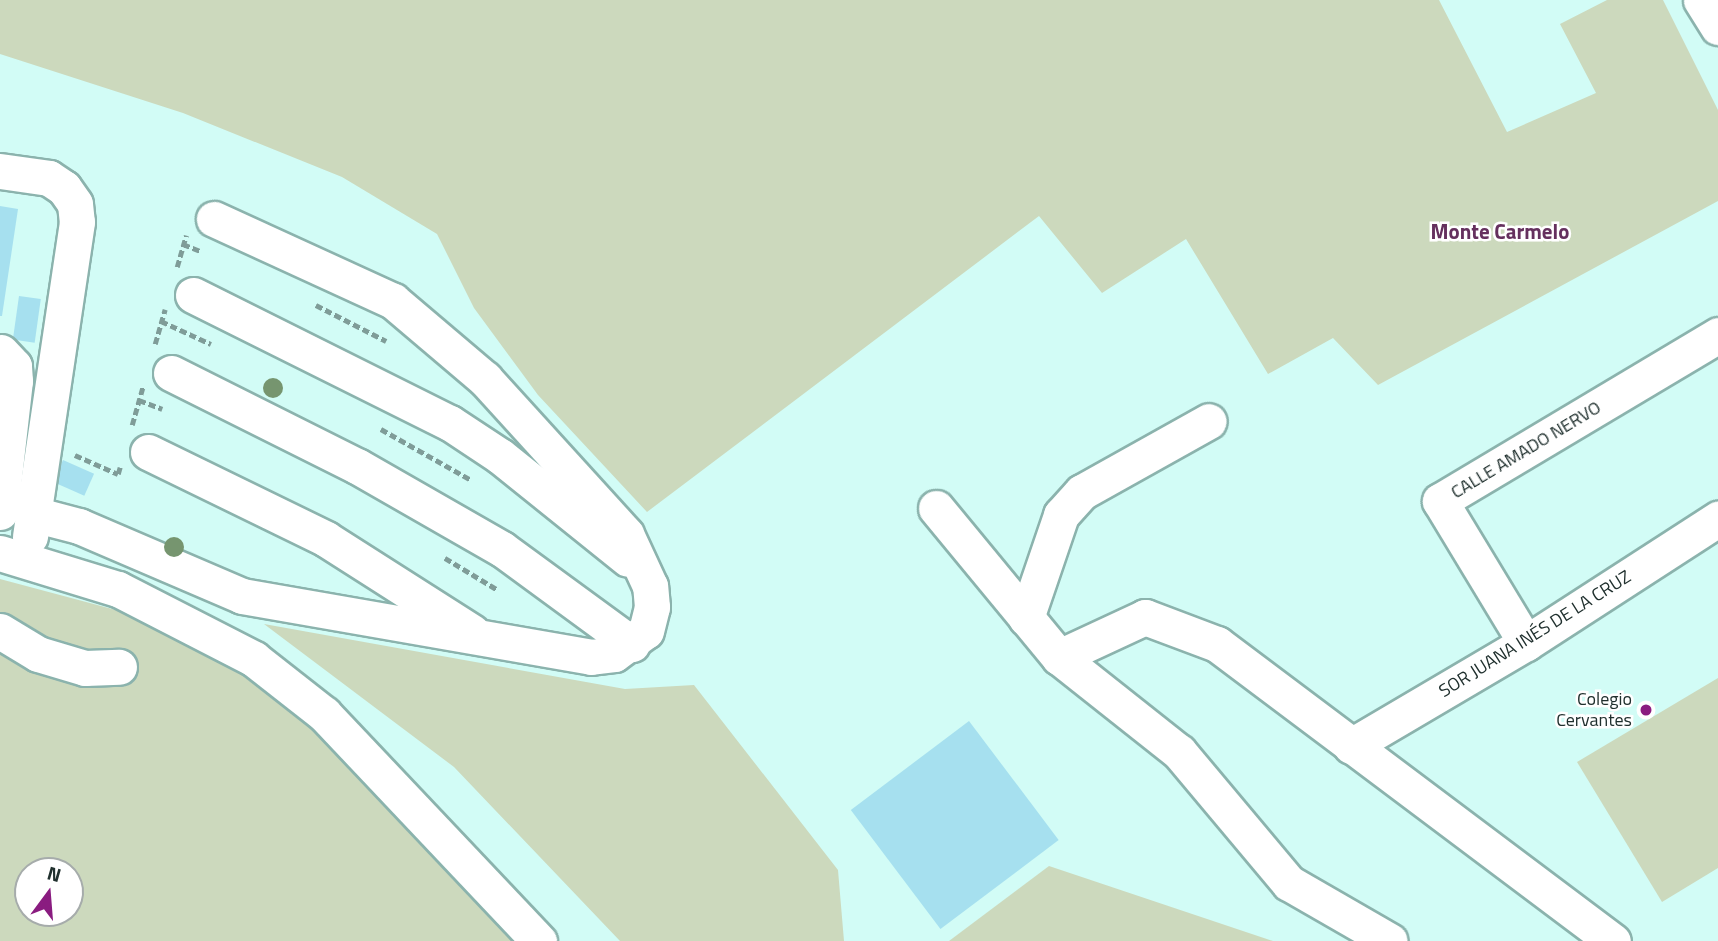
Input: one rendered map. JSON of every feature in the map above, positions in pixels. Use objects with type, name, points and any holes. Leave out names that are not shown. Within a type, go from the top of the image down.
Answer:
[{"type":"street","points":[[1701,0],[1718,27]]},
{"type":"street","points":[[0,171],[50,178],[65,188],[75,204],[77,222],[16,513]]},
{"type":"street","points":[[16,513],[79,526],[242,596],[590,657],[614,654],[632,644],[646,631],[652,607],[643,570],[626,534],[485,379],[438,335],[393,301],[200,225]]},
{"type":"street","points":[[179,287],[450,423],[643,570]]},
{"type":"street","name":"CALLE AMADO NERVO","points":[[1526,643],[1440,501],[1718,335]]},
{"type":"street","points":[[1,352],[14,366],[16,381],[16,513],[13,556],[118,589],[254,659],[324,714],[539,941]]},
{"type":"street","points":[[157,364],[358,466],[490,542],[632,644]]},
{"type":"street","points":[[1026,618],[1061,515],[1082,492],[1209,421]]},
{"type":"street","points":[[133,450],[326,539],[409,588],[479,637]]},
{"type":"street","points":[[936,508],[1059,657],[1179,752],[1289,883],[1390,941]]},
{"type":"street","name":"SOR JUANA INÉS DE LA CRUZ","points":[[1351,746],[1526,643],[1718,519]]},
{"type":"street","points":[[1059,657],[1144,617],[1216,645],[1613,941]]},
{"type":"street","points":[[0,631],[38,654],[85,668],[119,667]]},
{"type":"path","points":[[69,453],[118,474],[133,450],[139,400],[157,364],[161,321],[179,287],[183,244],[200,225]]},
{"type":"path","points":[[183,244],[206,254]]},
{"type":"path","points":[[311,302],[394,345]]},
{"type":"path","points":[[161,321],[221,348]]},
{"type":"path","points":[[139,400],[170,411]]},
{"type":"path","points":[[376,426],[476,482]]},
{"type":"path","points":[[442,556],[500,591]]},
{"type":"green space","points":[[0,0],[1439,0],[1507,132],[1596,93],[1560,24],[1607,0],[1663,0],[1718,110],[1718,201],[1378,385],[1333,338],[1268,374],[1186,239],[1102,293],[1039,216],[647,512],[538,395],[474,308],[437,234],[342,177],[183,113],[0,54]]},
{"type":"green space","points":[[0,579],[131,614],[280,694],[399,809],[522,941],[0,941]]},
{"type":"green space","points":[[264,624],[625,689],[694,685],[838,870],[844,941],[620,941],[454,767]]},
{"type":"green space","points":[[1718,678],[1718,868],[1662,902],[1577,762]]},
{"type":"green space","points":[[1049,866],[1273,941],[949,941]]},
{"type":"building","points":[[0,206],[18,209],[2,316],[0,316]]},
{"type":"building","points":[[19,296],[41,299],[35,343],[13,340]]},
{"type":"building","points":[[63,460],[94,474],[84,496],[53,482]]},
{"type":"building","points":[[969,721],[1059,840],[940,929],[851,810]]},
{"type":"place","name":"Colegio Cervantes","points":[[1646,710]]},
{"type":"district","name":"Monte Carmelo","points":[[1500,231]]}]
